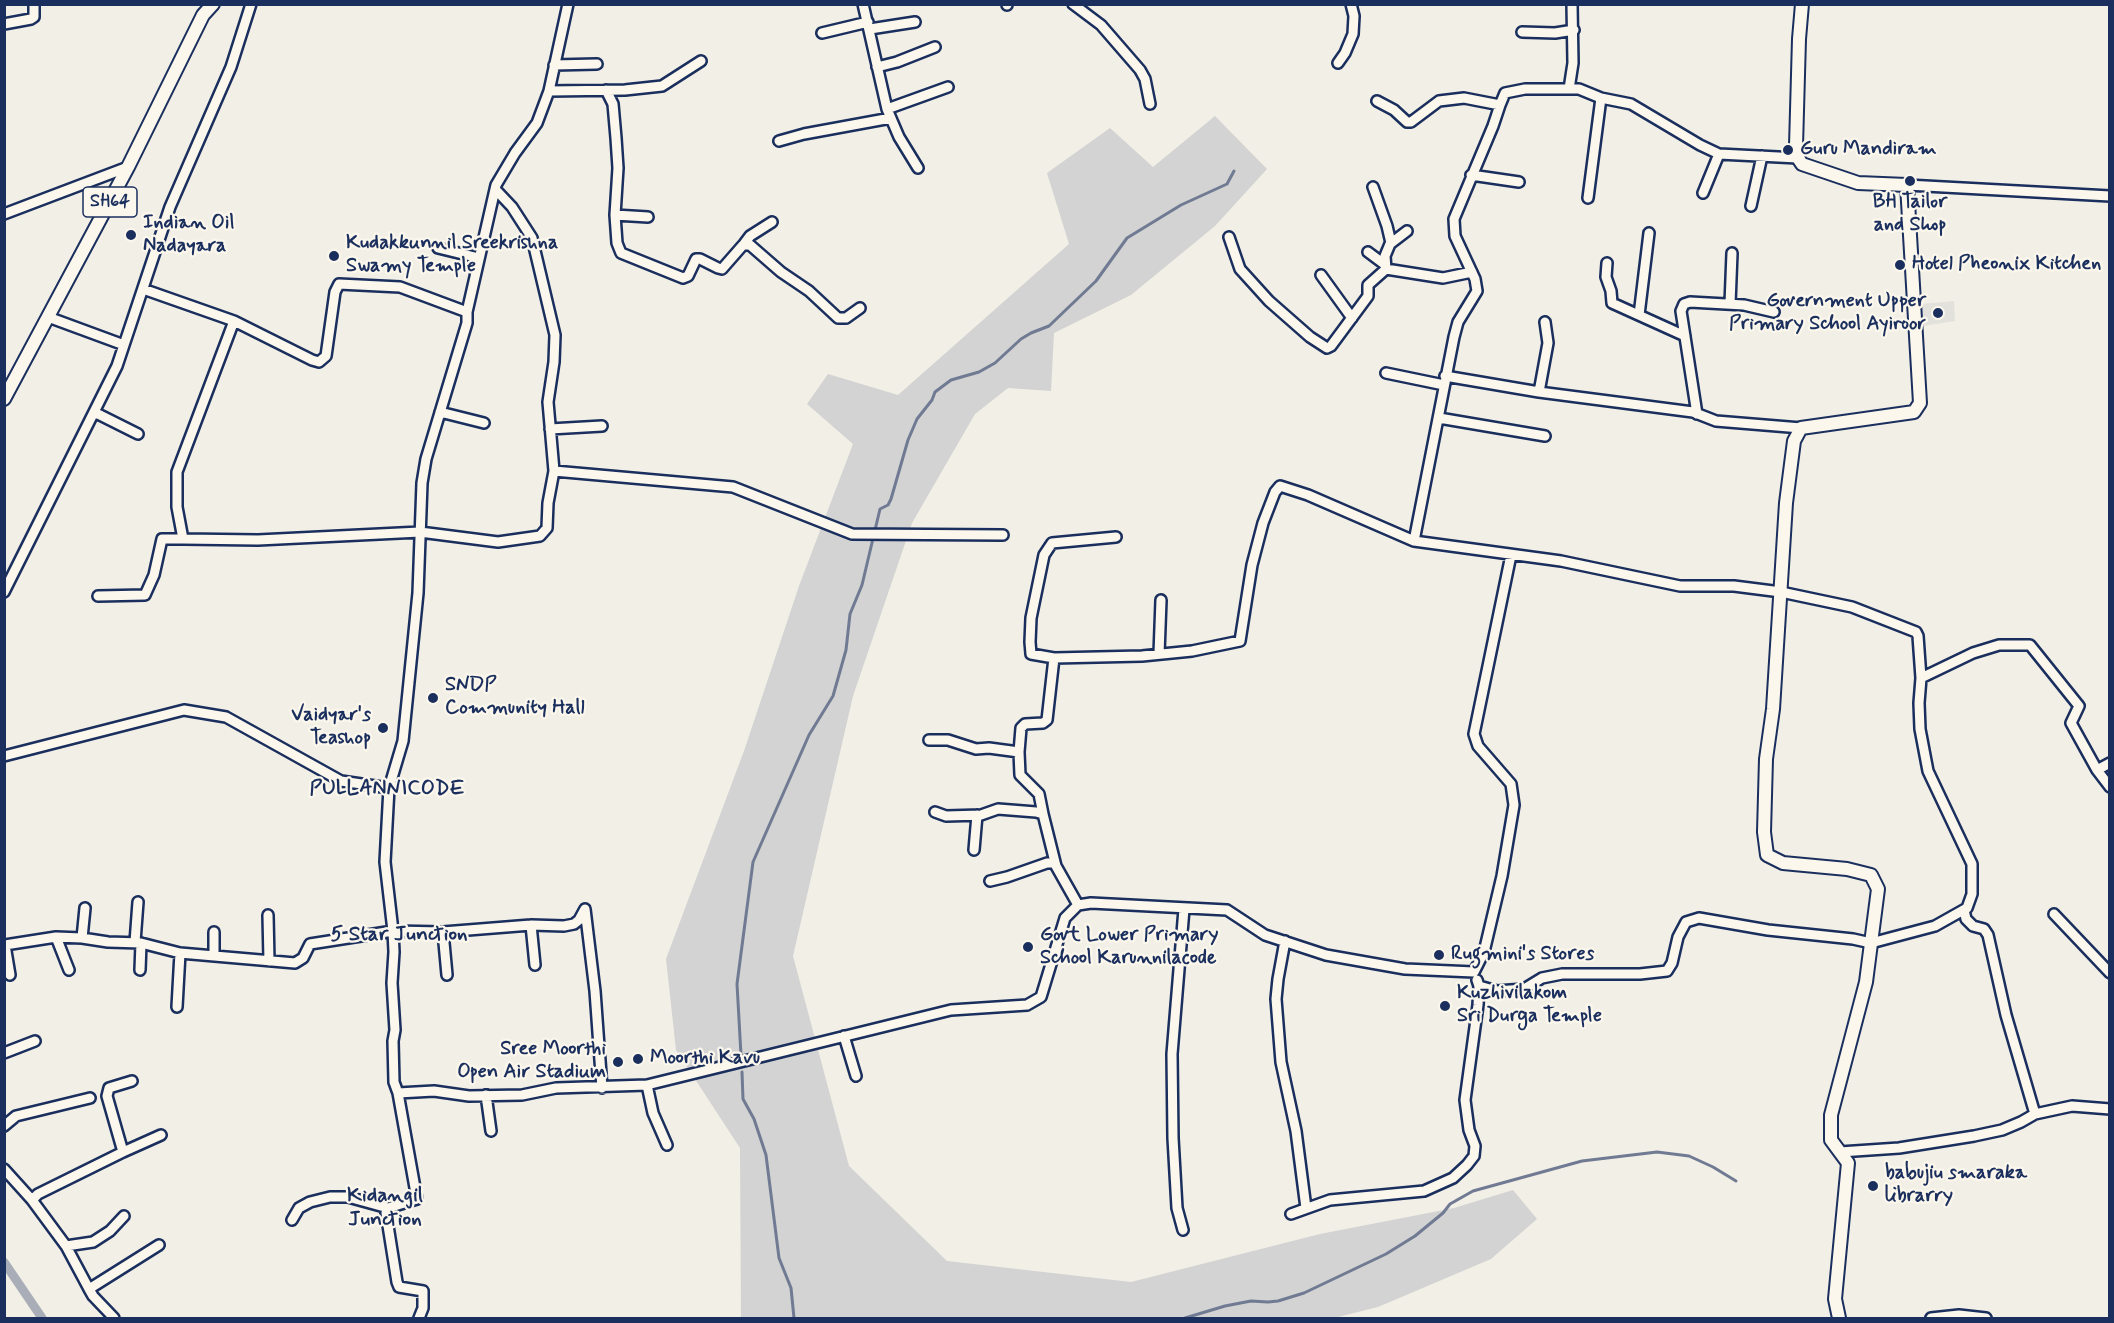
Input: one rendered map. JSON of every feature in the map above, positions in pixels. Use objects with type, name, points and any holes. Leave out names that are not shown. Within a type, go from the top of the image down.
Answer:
[{"type":"main road","name":"SH64","points":[[4,399],[128,167],[203,15],[213,4]]},
{"type":"main road","points":[[1802,4],[1797,122],[1798,158],[1802,164],[1858,183],[1907,185],[1920,403],[1914,412],[1800,428],[1794,441],[1788,493],[1773,709],[1766,759],[1764,832],[1767,855],[1783,863],[1847,869],[1871,875],[1878,889],[1866,982],[1831,1115],[1831,1140],[1848,1163],[1835,1299],[1839,1318]]},
{"type":"street","points":[[4,24],[31,19],[34,4]]},
{"type":"street","points":[[4,591],[117,366],[170,207],[231,67],[250,4]]},
{"type":"street","points":[[292,1220],[299,1208],[310,1202],[330,1197],[348,1197],[388,1208],[417,1199],[398,1093],[394,1082],[395,1030],[392,982],[394,952],[385,862],[389,788],[395,774],[404,730],[418,593],[422,483],[426,459],[467,323],[467,312],[495,189],[515,153],[537,123],[549,92],[568,4]]},
{"type":"street","points":[[862,4],[889,113],[899,137],[918,168]]},
{"type":"street","points":[[1073,4],[1101,25],[1140,70],[1145,79],[1150,104]]},
{"type":"street","points":[[1338,63],[1353,34],[1352,4]]},
{"type":"street","points":[[1569,89],[1573,63],[1572,4]]},
{"type":"street","points":[[822,33],[915,22]]},
{"type":"street","points":[[1522,32],[1555,33],[1574,30]]},
{"type":"street","points":[[877,67],[897,62],[934,46]]},
{"type":"street","points":[[549,92],[662,86],[701,61]]},
{"type":"street","points":[[554,65],[597,64]]},
{"type":"street","points":[[779,141],[889,113],[948,87]]},
{"type":"street","points":[[1414,541],[1458,322],[1477,291],[1472,272],[1455,236],[1454,219],[1506,93],[1525,89],[1579,89],[1601,98],[1631,104],[1719,154],[1798,158]]},
{"type":"street","points":[[606,90],[613,104],[618,168],[615,215],[617,243],[621,253],[679,278],[688,276],[696,259],[722,268],[750,236],[772,222]]},
{"type":"street","points":[[1377,101],[1394,110],[1407,122],[1411,122],[1439,101],[1464,98],[1500,105]]},
{"type":"street","points":[[1588,198],[1601,98]]},
{"type":"street","points":[[1703,193],[1719,154]]},
{"type":"street","points":[[1751,206],[1762,156]]},
{"type":"street","points":[[4,214],[128,167]]},
{"type":"street","points":[[1471,175],[1519,182]]},
{"type":"street","points":[[1907,185],[2109,196]]},
{"type":"street","points":[[1373,187],[1391,243]]},
{"type":"street","points":[[98,596],[146,595],[154,575],[162,538],[258,540],[420,532],[498,542],[540,536],[547,528],[548,503],[554,471],[548,402],[554,362],[555,335],[532,238],[512,207],[495,189]]},
{"type":"street","points":[[615,215],[648,217]]},
{"type":"street","points":[[1229,237],[1240,269],[1269,301],[1329,348],[1368,296],[1368,285],[1385,266],[1386,251],[1391,243],[1407,231]]},
{"type":"street","points":[[1639,315],[1649,233]]},
{"type":"street","points":[[744,244],[750,245],[781,272],[809,291],[838,318],[846,318],[860,308]]},
{"type":"street","points":[[438,248],[479,258]]},
{"type":"street","points":[[1368,252],[1385,266],[1443,278],[1472,272]]},
{"type":"street","points":[[1730,304],[1731,253]]},
{"type":"street","points":[[1607,263],[1606,277],[1612,303],[1685,336]]},
{"type":"street","points":[[1321,275],[1352,318]]},
{"type":"street","points":[[143,289],[234,321],[319,362],[326,356],[335,292],[339,284],[400,287],[467,312]]},
{"type":"street","points":[[1697,414],[1682,311],[1684,304],[1690,302],[1744,305],[1774,312]]},
{"type":"street","points":[[48,317],[124,345]]},
{"type":"street","points":[[183,539],[177,507],[177,471],[234,321]]},
{"type":"street","points":[[1539,392],[1548,343],[1545,322]]},
{"type":"street","points":[[1386,373],[1697,414],[1716,421],[1800,428]]},
{"type":"street","points":[[94,412],[138,434]]},
{"type":"street","points":[[440,412],[484,423]]},
{"type":"street","points":[[1439,418],[1545,436]]},
{"type":"street","points":[[550,429],[602,426]]},
{"type":"street","points":[[554,471],[733,487],[852,534],[1003,535]]},
{"type":"street","points":[[1116,537],[1052,543],[1044,555],[1031,618],[1031,654],[1054,658],[1159,654],[1192,651],[1240,641],[1252,565],[1263,523],[1275,492],[1280,486],[1308,495],[1414,541],[1561,561],[1680,586],[1734,586],[1781,592],[1852,607],[1916,632],[1921,678],[1920,729],[1929,771],[1972,864],[1972,894],[1967,908],[1935,926],[1871,943],[1768,930],[1699,918],[1686,921],[1678,937],[1672,963],[1667,970],[1640,974],[1562,974],[1542,978],[1524,989],[1497,991],[1479,986]]},
{"type":"street","points":[[1291,1214],[1330,1200],[1424,1191],[1453,1178],[1474,1156],[1475,1146],[1469,1130],[1465,1100],[1479,986],[1474,972],[1484,952],[1502,876],[1514,805],[1511,784],[1478,746],[1474,734],[1511,555]]},
{"type":"street","points":[[1159,654],[1161,600]]},
{"type":"street","points":[[1921,678],[1973,653],[1999,645],[2030,645],[2079,706],[2071,723],[2109,787]]},
{"type":"street","points":[[1054,658],[1047,720],[1043,723],[1025,724],[1021,728],[1020,775],[1039,794],[1055,863],[1078,905]]},
{"type":"street","points":[[4,756],[184,710],[226,717],[341,781],[389,788]]},
{"type":"street","points":[[929,740],[948,740],[976,749],[989,748],[1019,752]]},
{"type":"street","points":[[2097,770],[2109,763]]},
{"type":"street","points":[[935,812],[946,816],[977,815],[998,809],[1043,814]]},
{"type":"street","points":[[974,850],[977,815]]},
{"type":"street","points":[[990,881],[1047,863],[1055,863]]},
{"type":"street","points":[[138,902],[140,970]]},
{"type":"street","points":[[398,1093],[434,1092],[469,1096],[522,1095],[556,1088],[647,1085],[951,1010],[1027,1005],[1041,997],[1065,918],[1078,905],[1091,903],[1227,910],[1265,935],[1326,955],[1405,969],[1474,972]]},
{"type":"street","points":[[82,938],[85,908]]},
{"type":"street","points":[[10,975],[5,945],[56,937],[108,942],[138,942],[180,953],[295,963],[303,958],[310,944],[393,931],[443,932],[531,925],[564,926],[574,924],[585,909],[602,1088]]},
{"type":"street","points":[[1184,909],[1172,1054],[1177,1208],[1184,1230]]},
{"type":"street","points":[[1964,910],[1966,919],[1973,926],[1984,929],[1988,934],[2006,1015],[2035,1114]]},
{"type":"street","points":[[2054,914],[2109,973]]},
{"type":"street","points":[[268,915],[269,961]]},
{"type":"street","points":[[531,925],[535,965]]},
{"type":"street","points":[[214,932],[214,955]]},
{"type":"street","points":[[443,932],[447,975]]},
{"type":"street","points":[[56,937],[69,970]]},
{"type":"street","points":[[1285,941],[1276,999],[1281,1062],[1296,1131],[1306,1208]]},
{"type":"street","points":[[177,1007],[180,953]]},
{"type":"street","points":[[844,1036],[856,1076]]},
{"type":"street","points":[[4,1053],[34,1041]]},
{"type":"street","points":[[123,1152],[107,1096],[109,1088],[132,1081]]},
{"type":"street","points":[[647,1085],[653,1113],[667,1145]]},
{"type":"street","points":[[486,1095],[491,1131]]},
{"type":"street","points":[[4,1126],[16,1116],[90,1098]]},
{"type":"street","points":[[1840,1152],[1899,1148],[1965,1138],[2002,1130],[2035,1114],[2072,1106],[2109,1109]]},
{"type":"street","points":[[32,1200],[38,1194],[161,1135]]},
{"type":"street","points":[[4,1169],[32,1200],[66,1246],[93,1296],[114,1318]]},
{"type":"street","points":[[388,1208],[386,1213],[397,1282],[399,1287],[423,1291],[423,1308],[419,1318]]},
{"type":"street","points":[[66,1246],[93,1242],[110,1231],[124,1216]]},
{"type":"street","points":[[89,1289],[159,1245]]},
{"type":"street","points":[[1931,1318],[1959,1315],[1986,1318]]},
{"type":"shaded area","points":[[1215,116],[1267,169],[1215,226],[1131,295],[1054,333],[1051,391],[1008,388],[975,414],[912,523],[853,696],[793,956],[849,1166],[947,1261],[1131,1282],[1320,1234],[1454,1208],[1513,1190],[1537,1219],[1491,1259],[1378,1307],[1334,1318],[741,1318],[740,1148],[676,1050],[666,959],[744,751],[799,586],[853,444],[807,404],[828,374],[898,395],[1069,244],[1047,173],[1110,128],[1153,167]]},
{"type":"shaded area","name":"Government Upper Primary School Ayiroor","points":[[1954,301],[1955,321],[1923,326],[1920,304]]},
{"type":"waterway","points":[[741,1055],[737,984],[753,862],[809,735],[833,696],[846,650],[850,614],[862,585],[880,509],[888,505],[891,499],[908,440],[917,419],[932,400],[935,392],[951,380],[979,372],[995,363],[1021,339],[1049,326],[1096,281],[1127,238],[1181,205],[1227,184],[1234,171]]},
{"type":"waterway","points":[[742,1072],[743,1099],[754,1119],[766,1155],[779,1258],[791,1288],[794,1318]]},
{"type":"waterway","points":[[1185,1318],[1225,1306],[1251,1301],[1278,1301],[1304,1293],[1386,1254],[1415,1236],[1443,1213],[1450,1204],[1473,1191],[1582,1161],[1657,1152],[1689,1156],[1736,1181]]},
{"type":"waterway","points":[[4,1262],[42,1318]]},
{"type":"place","name":"Guru Mandiram","points":[[1788,150]]},
{"type":"place","name":"BH Tailor and Shop","points":[[1910,181]]},
{"type":"place","name":"Indian Oil Nadayara","points":[[131,235]]},
{"type":"place","name":"Kudakkunnil Sreekrishna Swamy Temple","points":[[334,256]]},
{"type":"place","name":"Hotel Pheonix Kitchen","points":[[1900,265]]},
{"type":"place","name":"Government Upper Primary School Ayiroor","points":[[1938,313]]},
{"type":"place","name":"SNDP Community Hall","points":[[433,698]]},
{"type":"place","name":"Vaidyar's Teashop","points":[[383,728]]},
{"type":"place","name":"Govt Lower Primary School Karunnilacode","points":[[1028,947]]},
{"type":"place","name":"Rugmini's Stores","points":[[1439,955]]},
{"type":"place","name":"Kuzhivilakom Sri Durga Temple","points":[[1445,1006]]},
{"type":"place","name":"Moorthi Kavu","points":[[638,1059]]},
{"type":"place","name":"Sree Moorthi Open Air Stadium","points":[[618,1062]]},
{"type":"place","name":"babujiu smaraka librarry","points":[[1873,1186]]},
{"type":"district","name":"PULLANNICODE","points":[[387,790]]},
{"type":"district","name":"5 Star Junction","points":[[399,936]]},
{"type":"district","name":"Kidangil Junction","points":[[385,1209]]}]
